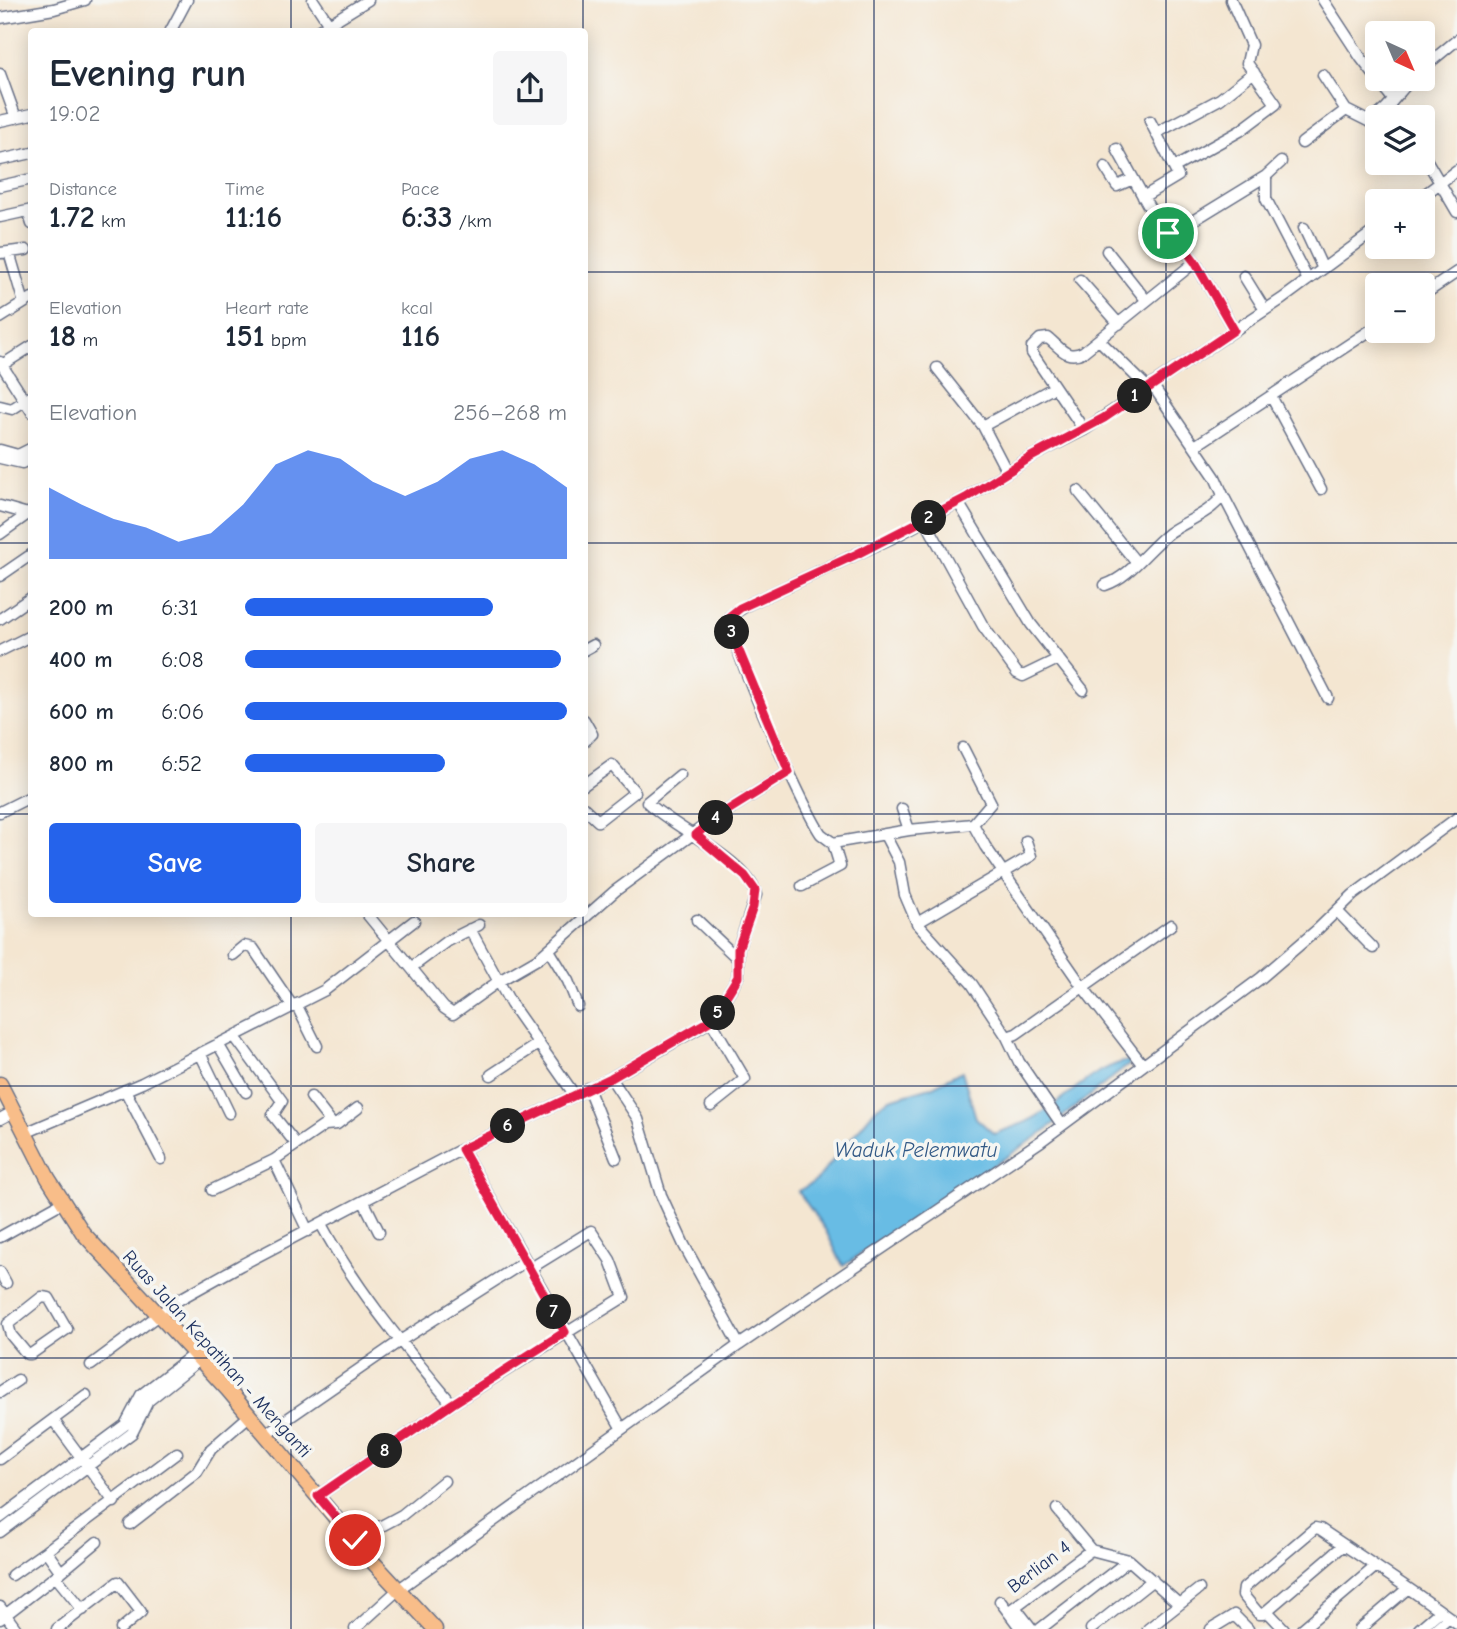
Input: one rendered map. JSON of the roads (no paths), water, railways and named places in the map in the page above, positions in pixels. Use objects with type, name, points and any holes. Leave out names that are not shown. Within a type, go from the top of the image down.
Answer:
[{"type":"main road","name":"Ruas Jalan Kepatihan - Menganti","points":[[0,1084],[63,1202],[83,1233],[197,1357],[435,1629]]},
{"type":"street","points":[[0,18],[54,9],[85,0]]},
{"type":"street","points":[[172,28],[187,0]]},
{"type":"street","points":[[313,0],[329,24]]},
{"type":"street","points":[[322,28],[369,0]]},
{"type":"street","points":[[1175,167],[1240,131],[1274,107],[1276,102],[1247,63],[1251,50],[1248,34],[1231,0]]},
{"type":"street","points":[[1323,0],[1392,105]]},
{"type":"street","points":[[1435,58],[1457,40]]},
{"type":"street","points":[[1156,133],[1220,99],[1254,72]]},
{"type":"street","points":[[0,74],[16,118]]},
{"type":"street","points":[[1323,75],[1346,110],[1368,121],[1401,91]]},
{"type":"street","points":[[1302,143],[1346,110]]},
{"type":"street","points":[[0,121],[28,115]]},
{"type":"street","points":[[1143,197],[1177,178],[1175,167],[1150,121]]},
{"type":"street","points":[[1117,149],[1143,197],[1168,233],[1173,233],[1266,176],[1281,162]]},
{"type":"street","points":[[0,160],[28,153]]},
{"type":"street","points":[[1105,167],[1117,186],[1133,179]]},
{"type":"street","points":[[1432,189],[1457,170]]},
{"type":"street","points":[[1434,175],[1457,212]]},
{"type":"street","points":[[1266,176],[1266,200],[1308,280]]},
{"type":"street","points":[[0,186],[28,180]]},
{"type":"street","points":[[0,217],[28,210]]},
{"type":"street","points":[[1304,228],[1323,269]]},
{"type":"street","points":[[1173,233],[1195,262],[1234,330]]},
{"type":"street","points":[[802,886],[840,866],[833,844],[814,824],[789,772],[732,634],[730,616],[740,608],[925,520],[1084,430],[1265,310],[1365,238]]},
{"type":"street","points":[[0,318],[28,301],[4,252],[26,250]]},
{"type":"street","points":[[1107,251],[1146,300]]},
{"type":"street","points":[[1084,430],[1032,353],[1036,342],[1048,338],[1066,354],[1073,356],[1100,341],[1146,300],[1195,262]]},
{"type":"street","points":[[1435,287],[1457,272]]},
{"type":"street","points":[[1244,276],[1265,310]]},
{"type":"street","points":[[1080,280],[1119,324]]},
{"type":"street","points":[[1195,446],[1272,398],[1365,334]]},
{"type":"street","points":[[1100,341],[1151,387],[1216,477],[1328,698]]},
{"type":"street","points":[[0,406],[12,409],[28,398],[1,363],[28,348]]},
{"type":"street","points":[[937,368],[982,426],[1007,472]]},
{"type":"street","points":[[982,426],[1054,388]]},
{"type":"street","points":[[1272,398],[1321,489]]},
{"type":"street","points":[[0,450],[18,455],[28,450]]},
{"type":"street","points":[[0,458],[22,463],[28,460]]},
{"type":"street","points":[[1078,491],[1136,562]]},
{"type":"street","points":[[1105,585],[1223,495]]},
{"type":"street","points":[[958,502],[1031,624],[1083,690]]},
{"type":"street","points":[[0,506],[28,512]]},
{"type":"street","points":[[0,534],[28,513]]},
{"type":"street","points":[[925,520],[983,626],[1017,673],[1023,676],[1058,659]]},
{"type":"street","points":[[0,576],[28,557]]},
{"type":"street","points":[[0,619],[28,600]]},
{"type":"street","points":[[0,651],[28,637]]},
{"type":"street","points":[[833,844],[909,830],[974,824],[991,803],[962,748]]},
{"type":"street","points":[[588,782],[612,765],[635,792],[598,821],[588,812]]},
{"type":"street","points":[[588,915],[615,891],[696,835],[712,820],[789,772]]},
{"type":"street","points":[[90,1365],[157,1315],[228,1272],[462,1149],[611,1078],[711,1020],[738,977],[737,958],[756,895],[752,885],[696,835],[666,819],[647,802],[680,775]]},
{"type":"street","points":[[0,812],[28,798]]},
{"type":"street","points":[[902,809],[909,830]]},
{"type":"street","points":[[355,1629],[399,1589],[739,1345],[1062,1125],[1142,1063],[1261,978],[1350,897],[1457,818]]},
{"type":"street","points":[[974,824],[1003,873],[1082,986],[1142,1063]]},
{"type":"street","points":[[885,835],[899,862],[905,895],[917,923],[972,984],[1007,1037],[1019,1062],[1062,1125]]},
{"type":"street","points":[[917,923],[1031,856],[1026,841]]},
{"type":"street","points":[[1337,911],[1373,948]]},
{"type":"street","points":[[370,917],[444,1008],[453,1014],[549,950],[586,917]]},
{"type":"street","points":[[697,920],[737,958]]},
{"type":"street","points":[[26,1133],[125,1090],[235,1037],[336,983],[414,921]]},
{"type":"street","points":[[1007,1037],[1016,1034],[1171,925]]},
{"type":"street","points":[[412,967],[447,941],[475,927],[499,981],[538,1044],[574,1094]]},
{"type":"street","points":[[233,955],[244,946],[253,948],[294,1005],[317,1046]]},
{"type":"street","points":[[549,950],[568,981],[578,1006]]},
{"type":"street","points":[[710,1107],[745,1079],[711,1020]]},
{"type":"street","points":[[235,1037],[282,1101],[272,1114],[296,1144]]},
{"type":"street","points":[[218,1044],[246,1091]]},
{"type":"street","points":[[491,1075],[538,1044]]},
{"type":"street","points":[[200,1053],[229,1112]]},
{"type":"street","points":[[611,1078],[638,1119],[662,1195],[684,1245],[739,1345]]},
{"type":"street","points":[[588,1088],[616,1158]]},
{"type":"street","points":[[125,1090],[161,1158]]},
{"type":"street","points":[[311,1097],[332,1124]]},
{"type":"street","points":[[212,1190],[274,1160],[296,1144],[332,1124],[337,1124],[358,1108]]},
{"type":"street","points":[[0,1119],[15,1111]]},
{"type":"street","points":[[462,1149],[622,1429]]},
{"type":"street","points":[[274,1160],[308,1231]]},
{"type":"street","points":[[0,1237],[63,1202]]},
{"type":"street","points":[[364,1202],[379,1232]]},
{"type":"street","points":[[321,1224],[347,1272],[452,1404]]},
{"type":"street","points":[[264,1435],[400,1340],[528,1264],[589,1231],[594,1233],[610,1260],[623,1300],[565,1332],[452,1404],[318,1496]]},
{"type":"street","points":[[0,1272],[6,1283]]},
{"type":"street","points":[[42,1297],[49,1298],[67,1326],[64,1333],[31,1354],[24,1351],[11,1335],[8,1324],[42,1297]]},
{"type":"street","points":[[0,1342],[11,1335]]},
{"type":"street","points":[[0,1532],[21,1510],[86,1462],[125,1425],[140,1408],[141,1395],[156,1388],[197,1357]]},
{"type":"street","points":[[0,1392],[18,1380]]},
{"type":"street","points":[[0,1459],[86,1395]]},
{"type":"street","points":[[130,1524],[197,1472],[211,1449],[249,1416]]},
{"type":"street","points":[[54,1421],[114,1502]]},
{"type":"street","points":[[12,1575],[177,1453]]},
{"type":"street","points":[[355,1540],[402,1515],[444,1480]]},
{"type":"street","points":[[1057,1509],[1091,1550],[1129,1560],[1179,1604]]},
{"type":"street","points":[[0,1518],[21,1510]]},
{"type":"street","points":[[1344,1545],[1267,1611],[1259,1614],[1243,1595],[1244,1588],[1315,1528],[1344,1545],[1449,1617]]},
{"type":"street","points":[[16,1629],[2,1614],[97,1542]]},
{"type":"street","name":"Berlian 4","points":[[1012,1609],[1091,1550]]},
{"type":"street","points":[[46,1551],[83,1610]]},
{"type":"street","points":[[1040,1629],[1129,1560]]},
{"type":"street","points":[[1302,1629],[1375,1567]]},
{"type":"street","points":[[1091,1629],[1153,1580]]},
{"type":"street","points":[[57,1629],[118,1582],[141,1612],[121,1629]]},
{"type":"street","points":[[1148,1629],[1199,1588]]},
{"type":"street","points":[[1360,1629],[1407,1588]]},
{"type":"street","points":[[1000,1601],[1032,1629]]},
{"type":"street","points":[[1012,1609],[1021,1629]]},
{"type":"street","points":[[1267,1611],[1284,1629]]},
{"type":"street","points":[[1211,1629],[1234,1615],[1248,1629]]},
{"type":"street","points":[[1419,1629],[1449,1617]]},
{"type":"street","points":[[1435,1629],[1449,1617]]},
{"type":"water","name":"Waduk Pelemwatu","points":[[1135,1060],[1038,1136],[843,1266],[826,1231],[798,1191],[816,1181],[877,1107],[890,1099],[931,1087],[962,1071],[976,1118],[994,1134],[1026,1122],[1106,1069]]}]
